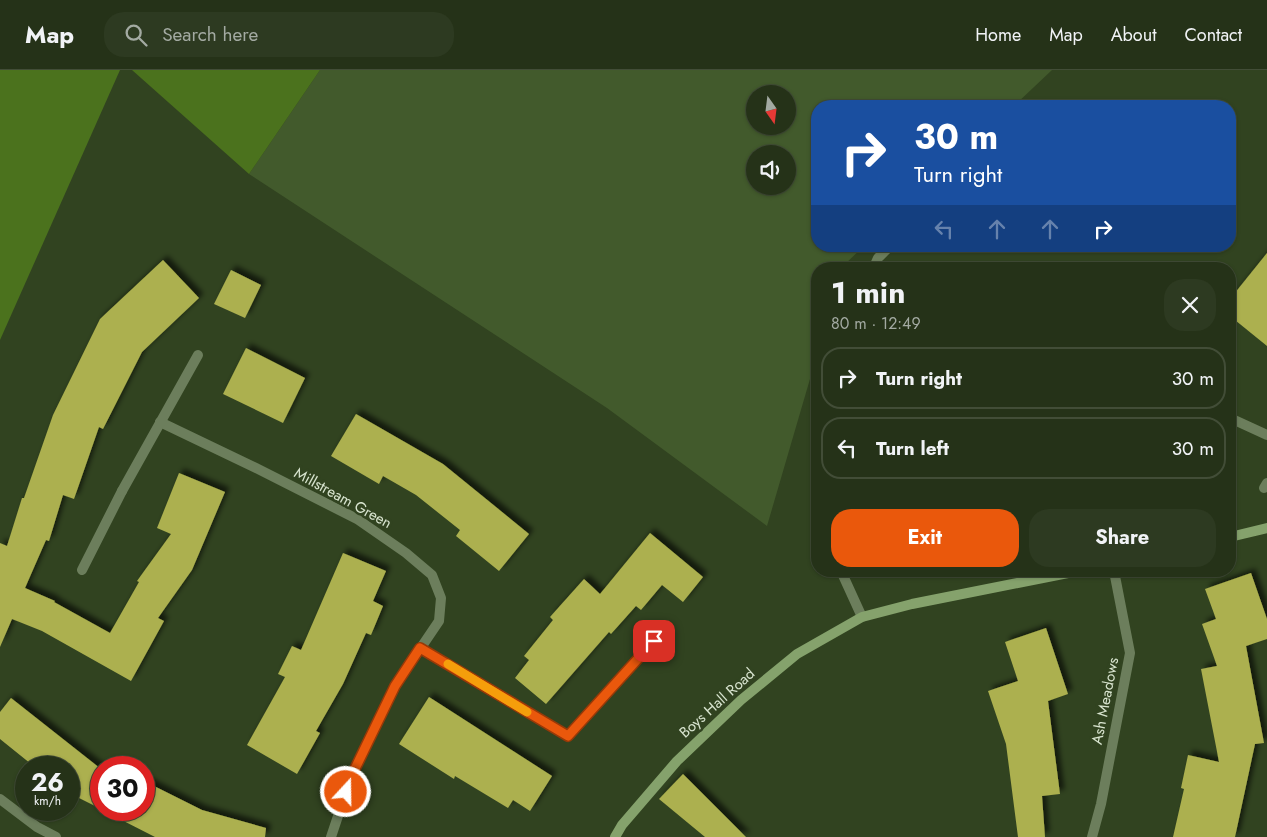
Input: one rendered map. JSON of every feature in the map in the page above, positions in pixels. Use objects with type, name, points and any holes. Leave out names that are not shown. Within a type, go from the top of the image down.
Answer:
[{"type":"street","points":[[876,262],[884,252]]},
{"type":"street","points":[[82,570],[122,490],[198,355]]},
{"type":"street","points":[[1236,421],[1267,435]]},
{"type":"street","name":"Millstream Green","points":[[160,422],[357,519],[406,553],[432,575],[441,598],[439,621],[395,686],[351,777],[331,837]]},
{"type":"street","points":[[1236,536],[1267,528]]},
{"type":"street","points":[[844,577],[862,617]]},
{"type":"street","name":"Boys Hall Road","points":[[616,837],[622,825],[677,761],[740,700],[797,654],[862,617],[912,604],[1048,577]]},
{"type":"street","name":"Ash Meadows","points":[[1092,837],[1130,652],[1115,577]]},
{"type":"street","points":[[420,648],[568,736],[654,641]]},
{"type":"street","points":[[0,799],[37,827],[56,837]]},
{"type":"green space","points":[[0,70],[120,70],[0,340]]},
{"type":"green space","points":[[132,70],[320,70],[249,174]]},
{"type":"green space","points":[[320,70],[1052,70],[1020,100],[811,100],[811,252],[858,252],[847,262],[811,262],[811,376],[767,526],[607,408],[249,174]]},
{"type":"building","points":[[1267,253],[1267,346],[1236,321],[1236,292]]},
{"type":"building","points":[[163,260],[199,298],[142,352],[103,429],[99,427],[74,499],[63,495],[49,541],[46,540],[25,588],[55,601],[110,633],[139,582],[137,581],[171,534],[157,528],[179,473],[225,492],[192,570],[158,618],[164,621],[131,681],[42,631],[12,619],[0,647],[0,543],[7,546],[22,498],[24,498],[53,415],[100,319]]},
{"type":"building","points":[[231,270],[261,285],[245,318],[214,304]]},
{"type":"building","points":[[246,348],[305,378],[283,423],[223,394]]},
{"type":"building","points":[[356,414],[443,464],[529,534],[499,571],[456,536],[460,530],[416,495],[383,476],[379,484],[331,456]]},
{"type":"building","points":[[650,533],[703,577],[683,602],[662,585],[641,610],[636,606],[611,634],[609,632],[546,704],[515,678],[529,660],[524,656],[553,620],[550,617],[584,579],[600,594]]},
{"type":"building","points":[[343,553],[386,571],[373,601],[383,606],[371,635],[366,633],[343,684],[316,731],[320,733],[297,774],[247,745],[285,677],[278,674],[292,646],[301,650]]},
{"type":"building","points":[[1251,573],[1267,619],[1267,639],[1246,646],[1264,743],[1255,744],[1235,837],[1173,837],[1184,789],[1181,788],[1188,755],[1219,762],[1201,669],[1217,666],[1202,624],[1216,619],[1205,589]]},
{"type":"building","points":[[1046,628],[1068,694],[1048,701],[1060,794],[1042,796],[1045,837],[1018,837],[1006,744],[988,691],[1018,681],[1005,642]]},
{"type":"building","points":[[429,697],[552,776],[530,811],[513,800],[508,808],[455,776],[454,779],[399,744]]},
{"type":"building","points":[[11,698],[90,760],[90,804],[80,798],[80,756],[21,756],[0,739],[0,712]]},
{"type":"building","points":[[683,774],[746,837],[705,837],[659,799]]},
{"type":"building","points":[[155,786],[202,810],[266,828],[265,837],[155,837],[124,821],[155,821]]},
{"type":"slow traffic","points":[[448,664],[527,712]]},
{"type":"route","points":[[346,792],[351,777],[395,686],[420,648],[568,736],[654,641]]}]
